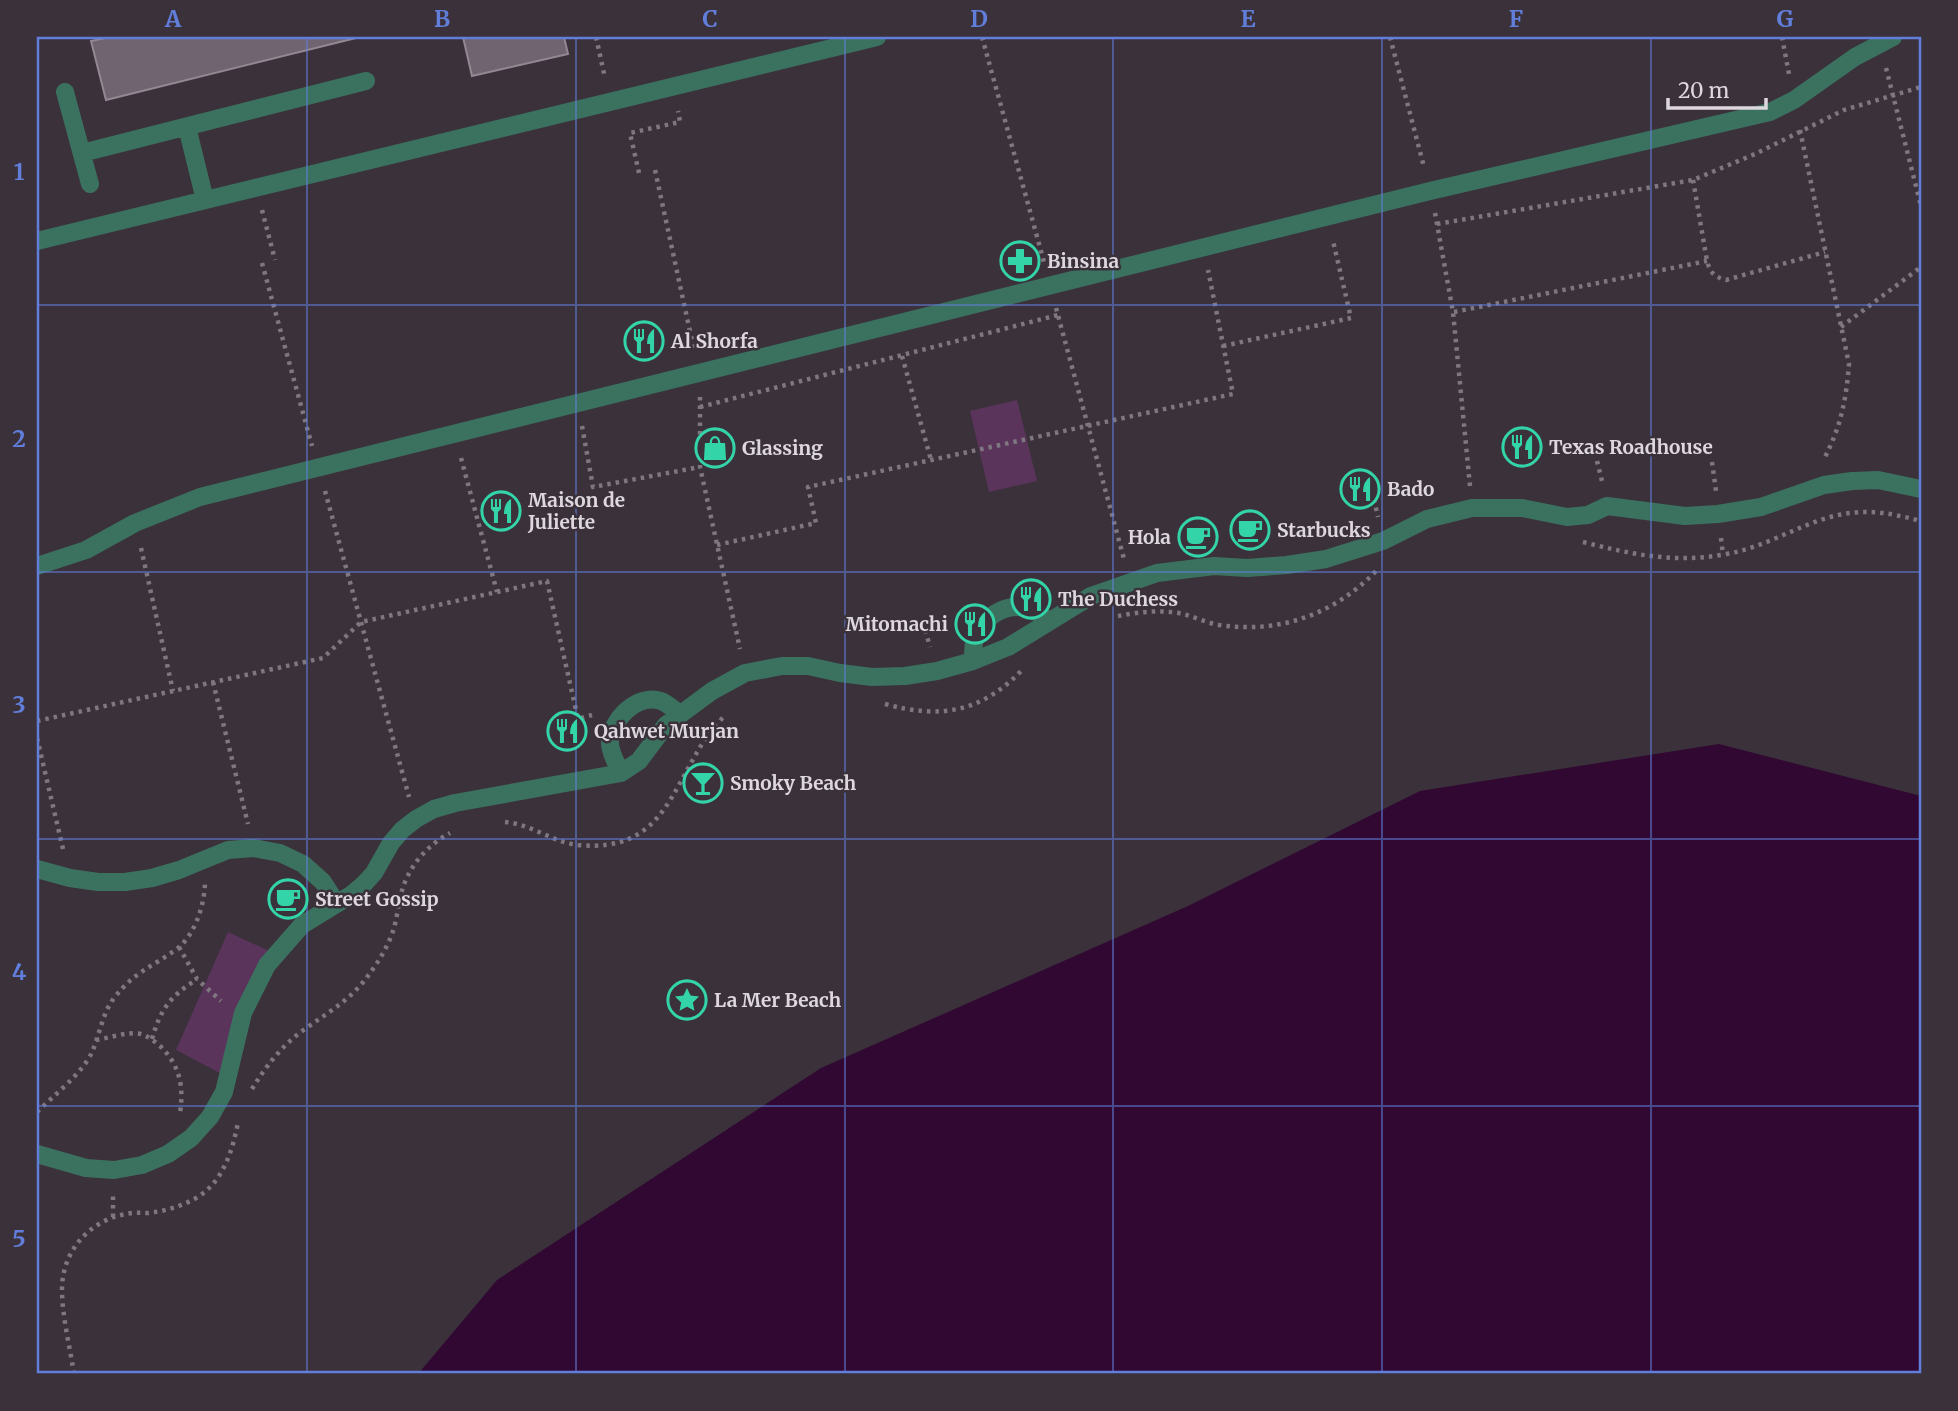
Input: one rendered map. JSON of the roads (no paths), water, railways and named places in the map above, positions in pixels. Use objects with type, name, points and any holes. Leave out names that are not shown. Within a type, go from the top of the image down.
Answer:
[{"type":"street","points":[[37,241],[877,37]]},
{"type":"street","points":[[37,566],[86,550],[135,523],[200,497],[1430,191],[1744,119],[1794,100],[1834,71],[1886,41]]},
{"type":"street","points":[[82,153],[366,81]]},
{"type":"street","points":[[65,92],[90,184]]},
{"type":"street","points":[[187,127],[205,200]]},
{"type":"street","points":[[37,1154],[86,1168],[114,1170],[142,1165],[168,1154],[191,1138],[210,1117],[224,1092],[243,1013],[267,965],[302,925],[363,885],[397,837],[416,819],[434,809],[455,803],[621,773],[639,761],[654,737],[680,713],[745,673],[782,666],[808,666],[861,676],[905,676],[937,671],[1008,647],[1099,593],[1157,573],[1185,568],[1287,565],[1326,559],[1383,541],[1427,519],[1472,508],[1522,508],[1566,517],[1588,515],[1607,506],[1685,516],[1761,507],[1824,485],[1852,481],[1878,480],[1921,489]]},
{"type":"street","points":[[973,661],[974,642],[982,625],[999,610],[1013,606],[1032,609],[1049,621]]},
{"type":"street","points":[[621,773],[609,744],[614,726],[627,708],[640,702],[660,700],[680,713]]},
{"type":"street","points":[[37,869],[70,878],[111,882],[152,878],[228,850],[254,848],[280,853],[303,864],[323,882],[337,904]]},
{"type":"place","name":"Binsina","points":[[1020,261]]},
{"type":"place","name":"Al Shorfa","points":[[644,341]]},
{"type":"place","name":"Texas Roadhouse","points":[[1522,447]]},
{"type":"place","name":"Glassing","points":[[715,448]]},
{"type":"place","name":"Bado","points":[[1360,489]]},
{"type":"place","name":"Maison de Juliette","points":[[501,511]]},
{"type":"place","name":"Starbucks","points":[[1250,530]]},
{"type":"place","name":"Hola","points":[[1198,537]]},
{"type":"place","name":"The Duchess","points":[[1031,599]]},
{"type":"place","name":"Mitomachi","points":[[975,624]]},
{"type":"place","name":"Qahwet Murjan","points":[[567,731]]},
{"type":"place","name":"Smoky Beach","points":[[703,783]]},
{"type":"place","name":"Street Gossip","points":[[288,899]]},
{"type":"place","name":"La Mer Beach","points":[[687,1000]]}]
